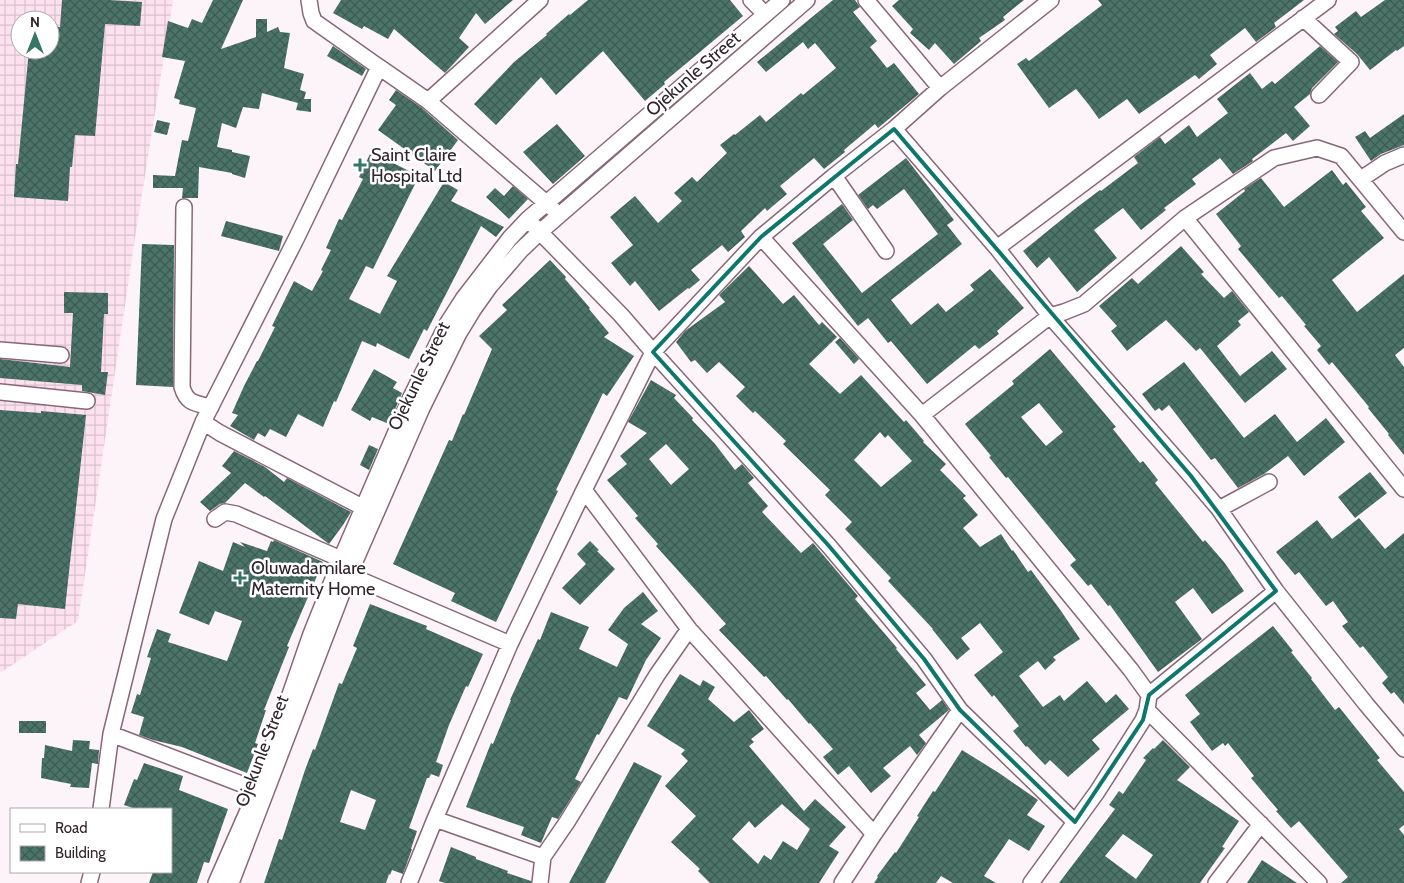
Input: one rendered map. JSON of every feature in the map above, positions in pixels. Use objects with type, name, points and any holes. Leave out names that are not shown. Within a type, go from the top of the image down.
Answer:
[{"type":"street","points":[[309,0],[314,21],[428,101],[559,215]]},
{"type":"street","points":[[428,101],[540,0]]},
{"type":"street","points":[[752,0],[765,14]]},
{"type":"street","name":"Ojekunle Street","points":[[216,883],[257,790],[311,634],[362,508],[411,397],[447,324],[462,299],[510,238],[528,219],[782,0]]},
{"type":"street","name":"Ojekunle Street","points":[[232,883],[349,575],[422,408],[459,333],[490,286],[521,250],[807,0]]},
{"type":"street","points":[[866,0],[940,88]]},
{"type":"street","points":[[409,883],[510,644],[653,352],[761,237],[894,129],[940,88],[1051,0]]},
{"type":"street","points":[[997,248],[1328,0]]},
{"type":"street","points":[[1303,18],[1350,62],[1319,95]]},
{"type":"street","points":[[101,808],[111,734],[164,518],[203,422],[296,239],[379,67]]},
{"type":"street","points":[[894,129],[997,248],[1050,316],[1219,510],[1276,591],[1404,749]]},
{"type":"street","points":[[922,416],[1050,316],[1084,304],[1185,218],[1274,158],[1316,148],[1341,156],[1404,232]]},
{"type":"street","points":[[1361,179],[1385,163],[1404,155]]},
{"type":"street","points":[[834,176],[886,251]]},
{"type":"street","points":[[184,207],[182,387],[184,396],[191,402],[211,407]]},
{"type":"street","points":[[1185,218],[1404,489]]},
{"type":"street","points":[[528,219],[620,315],[829,546],[924,659],[960,710],[1075,822]]},
{"type":"street","points":[[761,237],[922,416],[1149,695]]},
{"type":"street","points":[[0,350],[60,356]]},
{"type":"street","points":[[0,392],[87,401]]},
{"type":"street","points":[[203,422],[375,516]]},
{"type":"street","points":[[1219,510],[1269,482]]},
{"type":"street","points":[[584,490],[689,629],[874,834]]},
{"type":"street","points":[[215,519],[225,512],[229,512],[341,559]]},
{"type":"street","points":[[349,575],[510,644]]},
{"type":"street","points":[[1031,883],[1102,784],[1143,720],[1149,695],[1276,591]]},
{"type":"street","points":[[540,883],[543,857],[567,822],[657,674],[689,629]]},
{"type":"street","points":[[842,883],[960,710]]},
{"type":"street","points":[[1146,710],[1319,883]]},
{"type":"street","points":[[111,734],[257,790]]},
{"type":"street","points":[[435,819],[543,857]]},
{"type":"street","points":[[1216,883],[1261,824]]},
{"type":"highlighted area","points":[[894,129],[1191,476],[1276,591],[1149,695],[1143,720],[1075,822],[960,710],[924,659],[829,546],[653,352],[761,237]]},
{"type":"shaded area","points":[[0,0],[173,0],[135,238],[78,621],[0,673]]},
{"type":"building","points":[[62,0],[142,2],[140,26],[105,24],[95,136],[75,135],[72,167],[70,167],[68,201],[14,197],[28,60],[60,60]]},
{"type":"building","points":[[213,0],[243,0],[221,49],[256,37],[256,19],[267,19],[267,32],[278,27],[280,32],[290,33],[284,68],[304,74],[300,90],[306,92],[304,99],[311,99],[311,112],[296,110],[298,103],[262,93],[259,109],[243,107],[236,128],[222,123],[217,147],[250,156],[245,178],[232,173],[199,167],[198,198],[182,198],[183,188],[153,188],[153,175],[175,176],[182,140],[188,141],[196,108],[179,104],[180,100],[174,98],[185,61],[162,57],[168,21],[188,28],[192,19],[202,23]]},
{"type":"building","points":[[341,0],[513,0],[485,24],[476,13],[459,38],[469,47],[445,73],[394,29],[388,39],[364,26],[362,29],[333,13]]},
{"type":"building","points":[[588,0],[730,0],[743,16],[664,82],[665,84],[645,101],[603,51],[556,95],[541,77],[496,125],[474,104],[514,62]]},
{"type":"building","points":[[833,0],[855,0],[860,7],[853,12],[877,41],[870,47],[887,68],[894,63],[919,94],[878,128],[875,124],[824,169],[814,158],[780,186],[787,194],[767,211],[765,208],[741,231],[745,237],[728,252],[722,245],[691,270],[700,280],[659,311],[635,281],[630,286],[611,263],[633,245],[610,217],[635,196],[658,223],[682,201],[674,193],[692,177],[697,182],[727,153],[720,145],[760,115],[766,122],[801,93],[803,95],[836,68],[815,43],[808,49],[803,42],[766,72],[757,62]]},
{"type":"building","points":[[899,0],[1024,0],[1003,17],[1005,20],[979,38],[981,41],[954,64],[935,43],[929,50],[910,33],[913,29],[892,6]]},
{"type":"building","points":[[1098,0],[1304,0],[1274,23],[1276,27],[1256,42],[1245,28],[1210,55],[1217,64],[1199,79],[1195,75],[1139,114],[1127,99],[1099,119],[1076,89],[1049,108],[1017,64],[1026,58],[1029,61],[1102,5]]},
{"type":"building","points":[[1385,0],[1404,0],[1404,46],[1370,70],[1357,54],[1334,34],[1338,31],[1335,27],[1356,11],[1361,17]]},
{"type":"building","points":[[333,46],[366,69],[362,76],[327,56]]},
{"type":"building","points":[[1320,46],[1338,62],[1312,88],[1310,94],[1294,107],[1310,126],[1293,141],[1286,133],[1252,159],[1253,161],[1233,174],[1220,158],[1192,179],[1196,184],[1164,208],[1166,210],[1141,230],[1123,208],[1094,230],[1117,258],[1077,292],[1049,257],[1037,268],[1023,251],[1076,208],[1138,163],[1134,157],[1160,137],[1165,144],[1189,125],[1197,137],[1228,113],[1217,99],[1250,73],[1262,89],[1272,81],[1275,84]]},
{"type":"building","points":[[396,90],[422,108],[458,140],[435,171],[378,130],[396,105],[389,100]]},
{"type":"building","points":[[1404,114],[1404,145],[1381,154],[1371,161],[1355,137],[1365,131],[1370,138]]},
{"type":"building","points":[[157,120],[170,123],[167,135],[154,132]]},
{"type":"building","points":[[557,124],[585,156],[553,184],[523,152]]},
{"type":"building","points":[[371,152],[419,176],[373,269],[366,266],[349,299],[380,314],[397,281],[387,276],[444,182],[458,190],[451,201],[504,227],[496,237],[481,226],[427,331],[424,329],[409,359],[377,343],[376,347],[362,341],[336,402],[334,401],[323,427],[298,414],[286,437],[270,429],[265,437],[258,433],[254,440],[230,426],[238,415],[232,413],[275,327],[272,326],[294,281],[312,291],[323,271],[321,270],[331,250],[326,248],[339,219],[342,220],[363,179],[359,177]]},
{"type":"building","points":[[906,158],[954,220],[947,225],[962,244],[891,300],[911,325],[938,303],[946,312],[974,290],[970,285],[990,269],[1024,308],[997,331],[999,334],[979,349],[975,345],[927,384],[891,341],[888,343],[868,318],[858,326],[792,243],[842,204],[853,220],[823,244],[862,293],[938,234],[904,189],[877,209],[873,205],[868,209],[858,195]]},
{"type":"building","points":[[1332,170],[1343,185],[1346,182],[1366,207],[1361,211],[1384,238],[1332,280],[1357,312],[1404,274],[1404,348],[1395,355],[1404,367],[1404,455],[1369,407],[1332,362],[1329,365],[1317,350],[1321,346],[1304,326],[1306,325],[1282,296],[1279,298],[1238,249],[1241,246],[1216,214],[1245,191],[1244,189],[1261,178],[1284,207]]},
{"type":"building","points":[[513,186],[528,199],[509,219],[486,197],[495,188],[504,196]]},
{"type":"building","points":[[226,221],[283,236],[279,251],[221,236]]},
{"type":"building","points":[[142,244],[174,245],[173,387],[136,385]]},
{"type":"building","points":[[1181,246],[1204,272],[1201,274],[1224,298],[1232,291],[1249,312],[1238,321],[1241,325],[1217,346],[1240,376],[1272,351],[1287,369],[1245,403],[1200,348],[1196,351],[1166,320],[1127,351],[1111,331],[1117,326],[1099,306],[1132,278],[1138,284]]},
{"type":"building","points":[[550,260],[566,277],[565,279],[609,333],[604,337],[634,356],[607,396],[603,393],[556,490],[558,491],[496,622],[451,601],[455,593],[393,564],[449,440],[452,441],[464,415],[492,349],[479,336],[507,310],[502,305]]},
{"type":"building","points":[[749,266],[783,304],[794,295],[819,325],[822,322],[837,337],[809,364],[840,394],[861,375],[946,464],[940,470],[966,496],[963,498],[978,515],[963,528],[980,547],[1001,534],[1028,572],[1031,570],[1061,611],[1080,639],[1053,657],[1056,660],[1045,670],[1038,661],[1019,676],[1043,707],[1060,695],[1064,701],[1087,681],[1106,703],[1116,694],[1129,709],[1092,740],[1100,749],[1068,777],[1050,760],[1045,765],[1026,747],[1013,731],[1019,726],[994,695],[992,697],[974,675],[1003,652],[980,623],[961,638],[970,649],[957,660],[933,629],[888,581],[891,578],[845,529],[852,522],[825,495],[830,490],[783,444],[786,441],[755,411],[753,413],[736,396],[745,387],[719,362],[707,373],[695,360],[691,362],[676,342],[685,331],[725,302],[719,295]],"holes":[[[880,432],[885,438],[888,435],[912,461],[881,487],[854,460]]]},
{"type":"building","points":[[64,292],[108,293],[108,314],[104,314],[101,372],[108,372],[105,395],[82,391],[82,385],[0,378],[0,359],[70,367],[73,313],[64,313]]},
{"type":"building","points":[[840,338],[859,359],[854,364],[835,342]]},
{"type":"building","points":[[1050,349],[1116,427],[1113,429],[1140,463],[1143,461],[1158,480],[1155,483],[1203,542],[1205,540],[1224,562],[1244,591],[1212,614],[1193,588],[1175,602],[1202,639],[1158,672],[1110,605],[1108,606],[1091,584],[1088,586],[1070,565],[1076,560],[1008,477],[1006,478],[965,424],[1014,384],[1012,381]],"holes":[[[1039,403],[1063,432],[1046,446],[1021,417]]]},
{"type":"building","points":[[1184,362],[1244,438],[1275,414],[1297,442],[1326,418],[1345,442],[1304,476],[1288,456],[1264,474],[1238,488],[1215,458],[1211,460],[1169,405],[1162,411],[1159,408],[1155,411],[1142,394]]},
{"type":"building","points":[[374,369],[397,382],[393,388],[402,393],[389,424],[372,417],[370,421],[351,410]]},
{"type":"building","points":[[651,380],[676,395],[674,398],[693,418],[692,420],[715,444],[735,470],[742,464],[754,478],[748,483],[768,506],[762,512],[801,553],[813,543],[858,596],[855,599],[926,685],[916,693],[930,710],[942,700],[949,710],[919,735],[926,743],[917,755],[910,746],[883,768],[891,776],[871,793],[849,766],[838,775],[823,757],[833,749],[766,676],[764,677],[719,630],[726,624],[656,546],[658,544],[635,518],[638,516],[607,480],[627,464],[620,456],[647,433],[628,422]],"holes":[[[666,444],[689,469],[671,485],[649,459]]]},
{"type":"building","points":[[0,410],[86,415],[65,609],[18,604],[16,619],[0,618]]},
{"type":"building","points":[[369,445],[378,449],[369,470],[360,465]]},
{"type":"building","points":[[234,451],[265,467],[284,482],[287,478],[351,512],[329,544],[245,483],[225,503],[210,511],[200,502],[231,473],[222,466]]},
{"type":"building","points":[[1370,472],[1387,493],[1355,518],[1338,497]]},
{"type":"building","points":[[1359,518],[1385,549],[1404,533],[1404,704],[1394,692],[1391,694],[1382,683],[1388,677],[1363,646],[1360,648],[1342,626],[1348,622],[1333,601],[1326,606],[1299,572],[1295,575],[1276,552],[1317,520],[1332,539]]},
{"type":"building","points":[[274,540],[323,562],[287,646],[289,647],[264,710],[266,710],[255,743],[258,744],[247,773],[182,747],[139,735],[144,717],[131,713],[137,694],[140,695],[151,658],[147,657],[157,629],[171,634],[168,642],[227,661],[242,621],[215,611],[209,625],[179,613],[199,561],[223,571],[233,542],[245,547],[240,542],[267,551],[271,541],[273,542]]},
{"type":"building","points":[[590,541],[615,569],[580,605],[562,588],[586,564],[577,554]]},
{"type":"building","points":[[643,592],[658,611],[641,624],[661,638],[646,660],[627,700],[619,697],[599,735],[597,734],[575,779],[581,782],[558,819],[552,817],[541,843],[521,835],[524,827],[466,807],[491,743],[493,744],[510,700],[538,639],[540,640],[551,612],[589,627],[579,649],[617,667],[628,644],[608,630],[624,608]]},
{"type":"building","points":[[370,604],[427,626],[426,629],[483,654],[468,687],[466,686],[449,725],[436,762],[443,765],[439,777],[431,774],[427,778],[409,828],[417,831],[403,874],[392,870],[386,883],[264,883],[279,839],[282,840],[305,770],[313,749],[315,750],[339,683],[342,684],[357,648],[353,646]],"holes":[[[351,790],[376,800],[365,830],[340,822]]]},
{"type":"building","points":[[1273,626],[1335,710],[1339,707],[1380,758],[1377,760],[1404,792],[1404,825],[1399,829],[1404,835],[1404,883],[1341,883],[1348,877],[1299,821],[1291,828],[1251,778],[1254,776],[1228,743],[1225,746],[1223,743],[1212,751],[1190,722],[1200,714],[1185,695]]},
{"type":"building","points":[[680,674],[700,686],[703,680],[715,687],[708,699],[734,722],[749,710],[764,729],[751,739],[754,742],[749,746],[804,811],[815,799],[846,827],[829,846],[839,852],[819,883],[710,883],[698,871],[700,869],[671,842],[696,816],[665,786],[688,761],[681,754],[685,750],[647,726]],"holes":[[[782,804],[810,829],[797,850],[783,841],[771,860],[764,855],[758,864],[732,839],[749,821],[755,828]]]},
{"type":"building","points":[[19,721],[46,721],[46,733],[19,733]]},
{"type":"building","points":[[73,740],[90,741],[89,749],[99,750],[98,764],[92,763],[89,788],[70,787],[71,784],[41,778],[45,745],[72,751]]},
{"type":"building","points":[[1163,740],[1190,767],[1177,780],[1239,821],[1222,847],[1225,848],[1200,883],[1059,883],[1115,809],[1109,805],[1119,791],[1123,794],[1146,760],[1143,758]],"holes":[[[1123,834],[1153,855],[1136,879],[1105,856]]]},
{"type":"building","points":[[962,750],[1038,800],[1027,815],[1045,826],[1029,851],[1009,839],[984,876],[996,883],[953,883],[941,876],[936,883],[874,883],[877,876],[896,853],[933,791],[935,792]]},
{"type":"building","points":[[634,762],[662,776],[605,883],[569,883]]},
{"type":"building","points":[[144,763],[183,776],[179,790],[228,809],[209,863],[204,862],[197,883],[149,883],[153,873],[172,873],[172,808],[133,808],[124,805],[134,779],[137,780]]},
{"type":"building","points":[[451,847],[508,871],[507,873],[531,881],[531,883],[445,883],[439,881]]},
{"type":"building","points":[[1262,860],[1297,883],[1247,883]]},
{"type":"place","name":"Saint Claire Hospital Ltd","points":[[360,165]]},
{"type":"place","name":"Oluwadamilare Maternity Home","points":[[240,578]]}]
